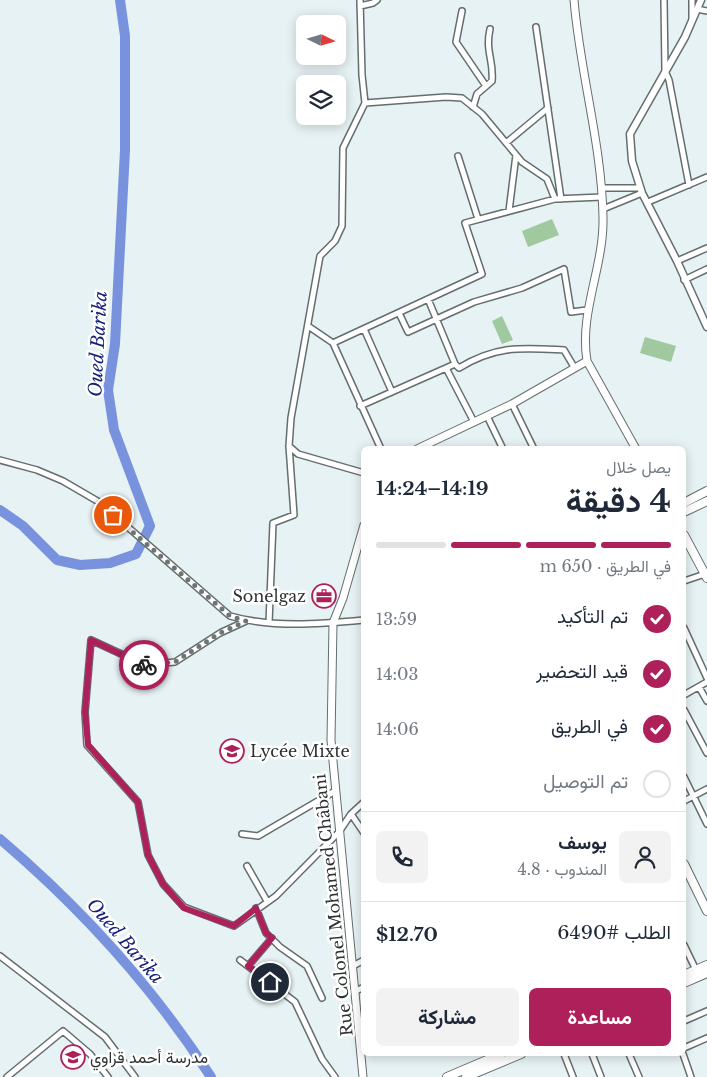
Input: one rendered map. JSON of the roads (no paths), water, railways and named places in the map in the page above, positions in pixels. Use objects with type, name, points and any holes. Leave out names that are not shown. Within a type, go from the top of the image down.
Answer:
[{"type":"main road","points":[[574,0],[603,188],[603,221],[597,265],[587,310],[584,346],[587,361],[634,446]]},
{"type":"main road","points":[[423,446],[512,404],[587,361]]},
{"type":"main road","points":[[686,502],[707,491]]},
{"type":"main road","points":[[686,511],[707,501]]},
{"type":"main road","name":"Rue Colonel Mohamed Châbani","points":[[361,536],[334,623],[331,740],[353,966],[361,1011]]},
{"type":"main road","points":[[686,539],[706,576]]},
{"type":"main road","points":[[686,868],[707,911]]},
{"type":"main road","points":[[686,974],[707,965]]},
{"type":"main road","points":[[686,982],[707,972]]},
{"type":"main road","name":"Rue Colonel Mohamed Châbani","points":[[362,1056],[362,1077]]},
{"type":"main road","points":[[447,1077],[496,1056]]},
{"type":"main road","points":[[466,1077],[508,1056]]},
{"type":"street","points":[[269,623],[273,523],[294,515],[289,446],[292,418],[320,256],[335,241],[342,226],[343,148],[365,103],[360,3],[373,3],[377,0]]},
{"type":"street","points":[[664,0],[666,71],[688,185]]},
{"type":"street","points":[[692,0],[692,21]]},
{"type":"street","points":[[701,0],[666,71],[630,134],[632,161],[641,190],[707,327]]},
{"type":"street","points":[[697,9],[707,11]]},
{"type":"street","points":[[462,10],[456,42],[486,86]]},
{"type":"street","points":[[536,27],[548,108],[558,199]]},
{"type":"street","points":[[474,107],[477,94],[492,80],[493,69],[487,51],[490,29]]},
{"type":"street","points":[[365,103],[446,97],[462,98],[482,114],[522,162],[547,179],[558,199]]},
{"type":"street","points":[[506,143],[548,108]]},
{"type":"street","points":[[509,211],[516,155]]},
{"type":"street","points":[[458,156],[478,219]]},
{"type":"street","points":[[648,202],[707,176]]},
{"type":"street","points":[[603,188],[641,190]]},
{"type":"street","points":[[603,208],[641,190]]},
{"type":"street","points":[[333,343],[482,274],[465,223],[558,199],[602,197]]},
{"type":"street","points":[[677,262],[707,248]]},
{"type":"street","points":[[398,313],[408,332],[474,302],[522,288],[564,269],[571,312],[587,310]]},
{"type":"street","points":[[684,280],[707,269]]},
{"type":"street","points":[[428,299],[455,364],[459,368],[480,356],[518,348],[564,350],[574,367]]},
{"type":"street","points":[[308,326],[333,343],[380,446]]},
{"type":"street","points":[[364,329],[392,392]]},
{"type":"street","points":[[360,406],[455,364]]},
{"type":"street","points":[[446,368],[474,422]]},
{"type":"street","points":[[512,404],[533,446]]},
{"type":"street","points":[[487,416],[502,446]]},
{"type":"street","points":[[289,446],[298,454],[361,472]]},
{"type":"street","points":[[0,460],[37,470],[63,481],[98,502],[230,616],[246,621],[269,623],[334,623],[361,620]]},
{"type":"street","points":[[686,581],[706,576]]},
{"type":"street","points":[[246,621],[220,633],[175,662],[145,666],[91,640],[85,712],[88,745],[138,802],[148,855],[163,884],[184,908],[234,926],[256,908],[276,896],[339,832],[351,814],[361,805]]},
{"type":"street","points":[[686,632],[707,678]]},
{"type":"street","points":[[686,694],[707,682]]},
{"type":"street","points":[[699,687],[707,701]]},
{"type":"street","points":[[686,714],[707,753]]},
{"type":"street","points":[[686,781],[706,820]]},
{"type":"street","points":[[686,800],[707,789]]},
{"type":"street","points":[[242,834],[258,836],[335,791]]},
{"type":"street","points":[[351,814],[361,829]]},
{"type":"street","points":[[247,866],[267,901]]},
{"type":"street","points":[[256,908],[266,933],[307,966],[322,998]]},
{"type":"street","points":[[248,966],[272,938]]},
{"type":"street","points":[[686,949],[696,970]]},
{"type":"street","points":[[0,956],[104,1037],[135,1077]]},
{"type":"street","points":[[240,960],[295,1002],[322,1059],[335,1077]]},
{"type":"street","points":[[353,966],[361,962]]},
{"type":"street","points":[[356,991],[361,989]]},
{"type":"street","points":[[686,1020],[707,1011]]},
{"type":"street","points":[[7,1077],[63,1032],[90,1054],[108,1077]]},
{"type":"street","points":[[686,1047],[707,1038]]},
{"type":"street","points":[[565,1056],[572,1077]]},
{"type":"street","points":[[593,1056],[601,1077]]},
{"type":"street","points":[[630,1056],[639,1077]]},
{"type":"street","points":[[684,1056],[691,1077]]},
{"type":"waterway","name":"Oued Barika","points":[[0,510],[23,526],[57,560],[80,565],[110,563],[136,554],[150,526],[114,430],[108,390],[115,344],[125,150],[125,36],[120,0]]},
{"type":"waterway","name":"Oued Barika","points":[[0,839],[59,893],[114,950],[165,1012],[211,1077]]},
{"type":"place","name":"Sonelgaz","points":[[324,596]]},
{"type":"place","name":"Lycée Mixte","points":[[232,751]]},
{"type":"place","name":"مدرسة أحمد قراوي","points":[[73,1057]]}]
